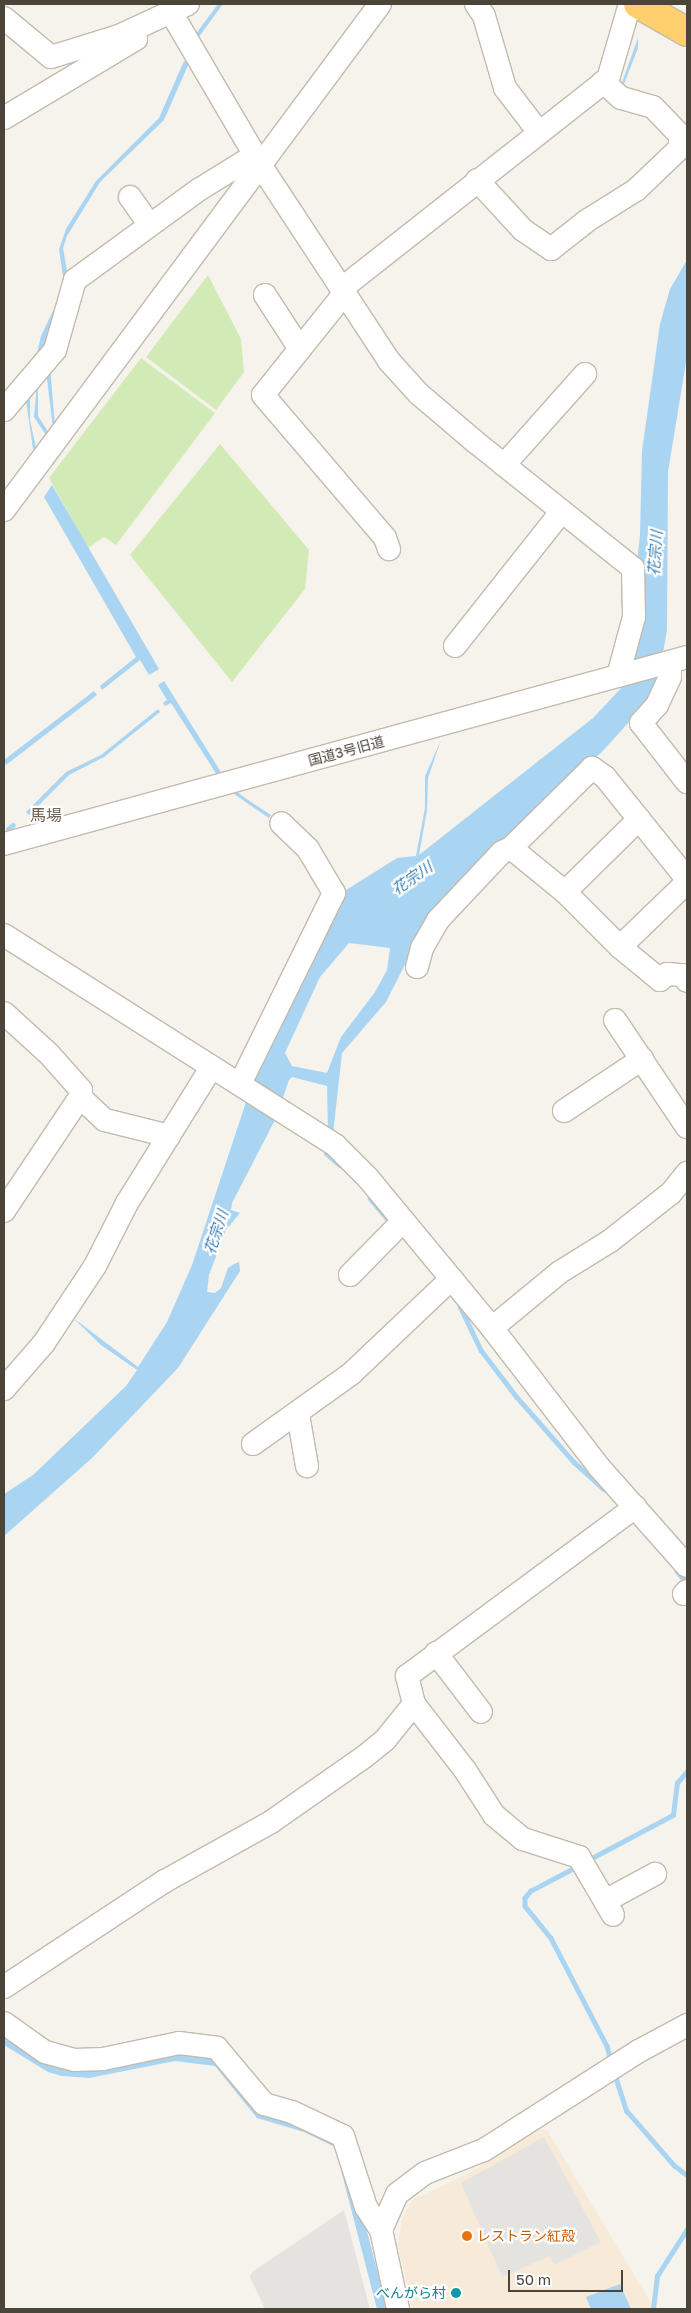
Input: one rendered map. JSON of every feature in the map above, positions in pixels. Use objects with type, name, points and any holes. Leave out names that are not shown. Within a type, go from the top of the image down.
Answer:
[{"type":"highway","points":[[638,4],[687,32]]},
{"type":"street","points":[[4,510],[258,161],[380,4]]},
{"type":"street","points":[[476,4],[484,16],[505,88],[538,131]]},
{"type":"street","points":[[390,549],[385,538],[263,395],[342,292],[538,131],[608,79],[630,4]]},
{"type":"street","points":[[170,13],[258,161],[342,292],[389,361],[413,387],[504,465],[633,568],[634,617],[621,675]]},
{"type":"street","points":[[4,18],[51,57],[170,13]]},
{"type":"street","points":[[4,118],[134,40],[170,13]]},
{"type":"street","points":[[477,180],[523,230],[551,249],[588,220],[636,190],[680,148],[680,135],[653,107],[621,98],[603,82]]},
{"type":"street","points":[[4,410],[55,350],[75,280],[149,224],[231,168],[258,161]]},
{"type":"street","points":[[130,197],[149,224]]},
{"type":"street","points":[[265,295],[300,349]]},
{"type":"street","points":[[504,465],[585,374]]},
{"type":"street","points":[[455,646],[562,511]]},
{"type":"street","points":[[675,660],[667,684],[656,705],[641,723],[686,778]]},
{"type":"street","name":"国道3号旧道","points":[[4,844],[675,660]]},
{"type":"street","points":[[417,966],[422,948],[438,920],[502,852],[511,848],[592,768],[605,777],[687,880],[620,947]]},
{"type":"street","points":[[565,892],[639,820]]},
{"type":"street","points":[[241,1085],[334,892],[308,849],[281,822]]},
{"type":"street","points":[[511,848],[565,892],[620,947],[660,980],[667,974],[683,975],[687,978]]},
{"type":"street","points":[[4,935],[336,1146],[403,1221],[492,1328],[600,1467],[687,1566]]},
{"type":"street","points":[[4,1013],[49,1054],[81,1090],[80,1097],[4,1211]]},
{"type":"street","points":[[615,1020],[687,1127]]},
{"type":"street","points":[[564,1111],[642,1059]]},
{"type":"street","points":[[4,1389],[44,1343],[95,1266],[127,1204],[211,1068]]},
{"type":"street","points":[[80,1097],[105,1120],[169,1136]]},
{"type":"street","points":[[492,1328],[560,1272],[610,1241],[671,1193],[687,1173]]},
{"type":"street","points":[[350,1275],[403,1221]]},
{"type":"street","points":[[253,1444],[298,1414],[352,1373],[451,1279]]},
{"type":"street","points":[[298,1414],[307,1466]]},
{"type":"street","points":[[635,1507],[407,1676],[414,1704],[465,1770],[494,1815],[523,1839],[580,1857],[609,1908],[655,1874]]},
{"type":"street","points":[[436,1653],[481,1712]]},
{"type":"street","points":[[4,1987],[165,1882],[271,1822],[364,1757],[385,1740],[414,1704]]},
{"type":"street","points":[[4,2023],[45,2052],[75,2060],[102,2059],[179,2044],[217,2048],[264,2104],[292,2112],[343,2136],[366,2207],[381,2230],[398,2309]]},
{"type":"street","points":[[381,2230],[397,2194],[425,2173],[484,2150],[639,2051],[687,2025]]},
{"type":"shaded area","name":"べんがら村","points":[[539,2130],[547,2130],[655,2309],[412,2309],[398,2244],[402,2219],[412,2200],[467,2174]]},
{"type":"shaded area","points":[[544,2137],[601,2242],[554,2265],[550,2256],[502,2277],[461,2183]]},
{"type":"shaded area","points":[[344,2210],[370,2309],[265,2309],[250,2277],[252,2272]]},
{"type":"green space","points":[[208,275],[241,339],[244,372],[216,410],[146,357]]},
{"type":"green space","points":[[141,358],[215,413],[116,545],[104,537],[88,548],[49,478]]},
{"type":"green space","points":[[220,444],[309,550],[305,589],[232,682],[130,555]]},
{"type":"water","points":[[218,4],[223,4],[198,38],[195,35]]},
{"type":"water","points":[[638,38],[638,48],[622,89],[620,88]]},
{"type":"water","points":[[184,61],[189,63],[164,120],[100,182],[67,236],[63,248],[68,277],[64,283],[59,249],[66,229],[96,181],[159,118]]},
{"type":"water","name":"花宗川","points":[[687,260],[687,356],[668,472],[667,630],[657,686],[648,701],[600,754],[582,766],[424,927],[386,1002],[342,1053],[333,1134],[328,1133],[327,1086],[292,1077],[289,1080],[276,1118],[232,1203],[231,1210],[240,1213],[226,1230],[209,1275],[207,1292],[215,1293],[221,1288],[228,1268],[234,1264],[239,1262],[240,1271],[178,1368],[92,1458],[4,1536],[4,1494],[33,1475],[126,1386],[137,1370],[101,1345],[72,1317],[138,1367],[167,1322],[192,1265],[256,1072],[343,892],[397,858],[416,856],[425,808],[425,776],[441,740],[428,778],[427,810],[419,855],[593,718],[624,685],[640,535],[642,451],[660,324],[670,289]],"holes":[[[349,943],[390,948],[387,970],[375,992],[341,1037],[327,1073],[292,1066],[285,1053],[320,977]]]},
{"type":"water","points":[[61,294],[44,351],[38,391],[38,416],[49,433],[46,435],[34,417],[40,350],[30,397],[30,420],[36,448],[33,449],[26,400],[41,336]]},
{"type":"water","points":[[50,366],[55,427],[53,428],[47,379]]},
{"type":"water","points":[[52,485],[159,669],[149,675],[140,660],[102,690],[100,686],[136,657],[44,497]]},
{"type":"water","points":[[164,681],[221,772],[217,775],[171,703],[165,706],[163,703],[167,700],[158,685]]},
{"type":"water","points":[[94,691],[97,695],[6,765],[4,760]]},
{"type":"water","points":[[158,709],[160,712],[104,757],[69,775],[29,815],[26,812],[66,772],[101,755]]},
{"type":"water","points":[[236,791],[271,815],[269,818],[233,793]]},
{"type":"water","points":[[4,2031],[40,2054],[181,2050],[225,2062],[345,2147],[387,2308],[377,2309],[335,2147],[304,2132],[257,2118],[215,2066],[175,2061],[89,2078],[62,2076],[48,2072],[4,2045]]},
{"type":"water","points":[[620,2284],[631,2309],[591,2309],[586,2297]]},
{"type":"waterway","points":[[8,829],[13,825]]},
{"type":"waterway","points":[[326,1153],[340,1165]]},
{"type":"waterway","points":[[370,1198],[391,1223]]},
{"type":"waterway","points":[[460,1306],[481,1350],[516,1396],[574,1462],[604,1489]]},
{"type":"waterway","points":[[677,1571],[687,1583]]},
{"type":"waterway","points":[[588,1860],[673,1815],[677,1783],[687,1771]]},
{"type":"waterway","points":[[577,1867],[531,1891],[525,1898],[525,1906],[551,1938],[607,2046],[611,2061]]},
{"type":"waterway","points":[[615,2075],[627,2111],[674,2165],[687,2175]]},
{"type":"waterway","points":[[653,2309],[657,2276],[687,2229]]},
{"type":"place","name":"レストラン紅殻","points":[[467,2236]]},
{"type":"place","name":"べんがら村","points":[[456,2293]]},
{"type":"district","name":"馬場","points":[[46,815]]}]
